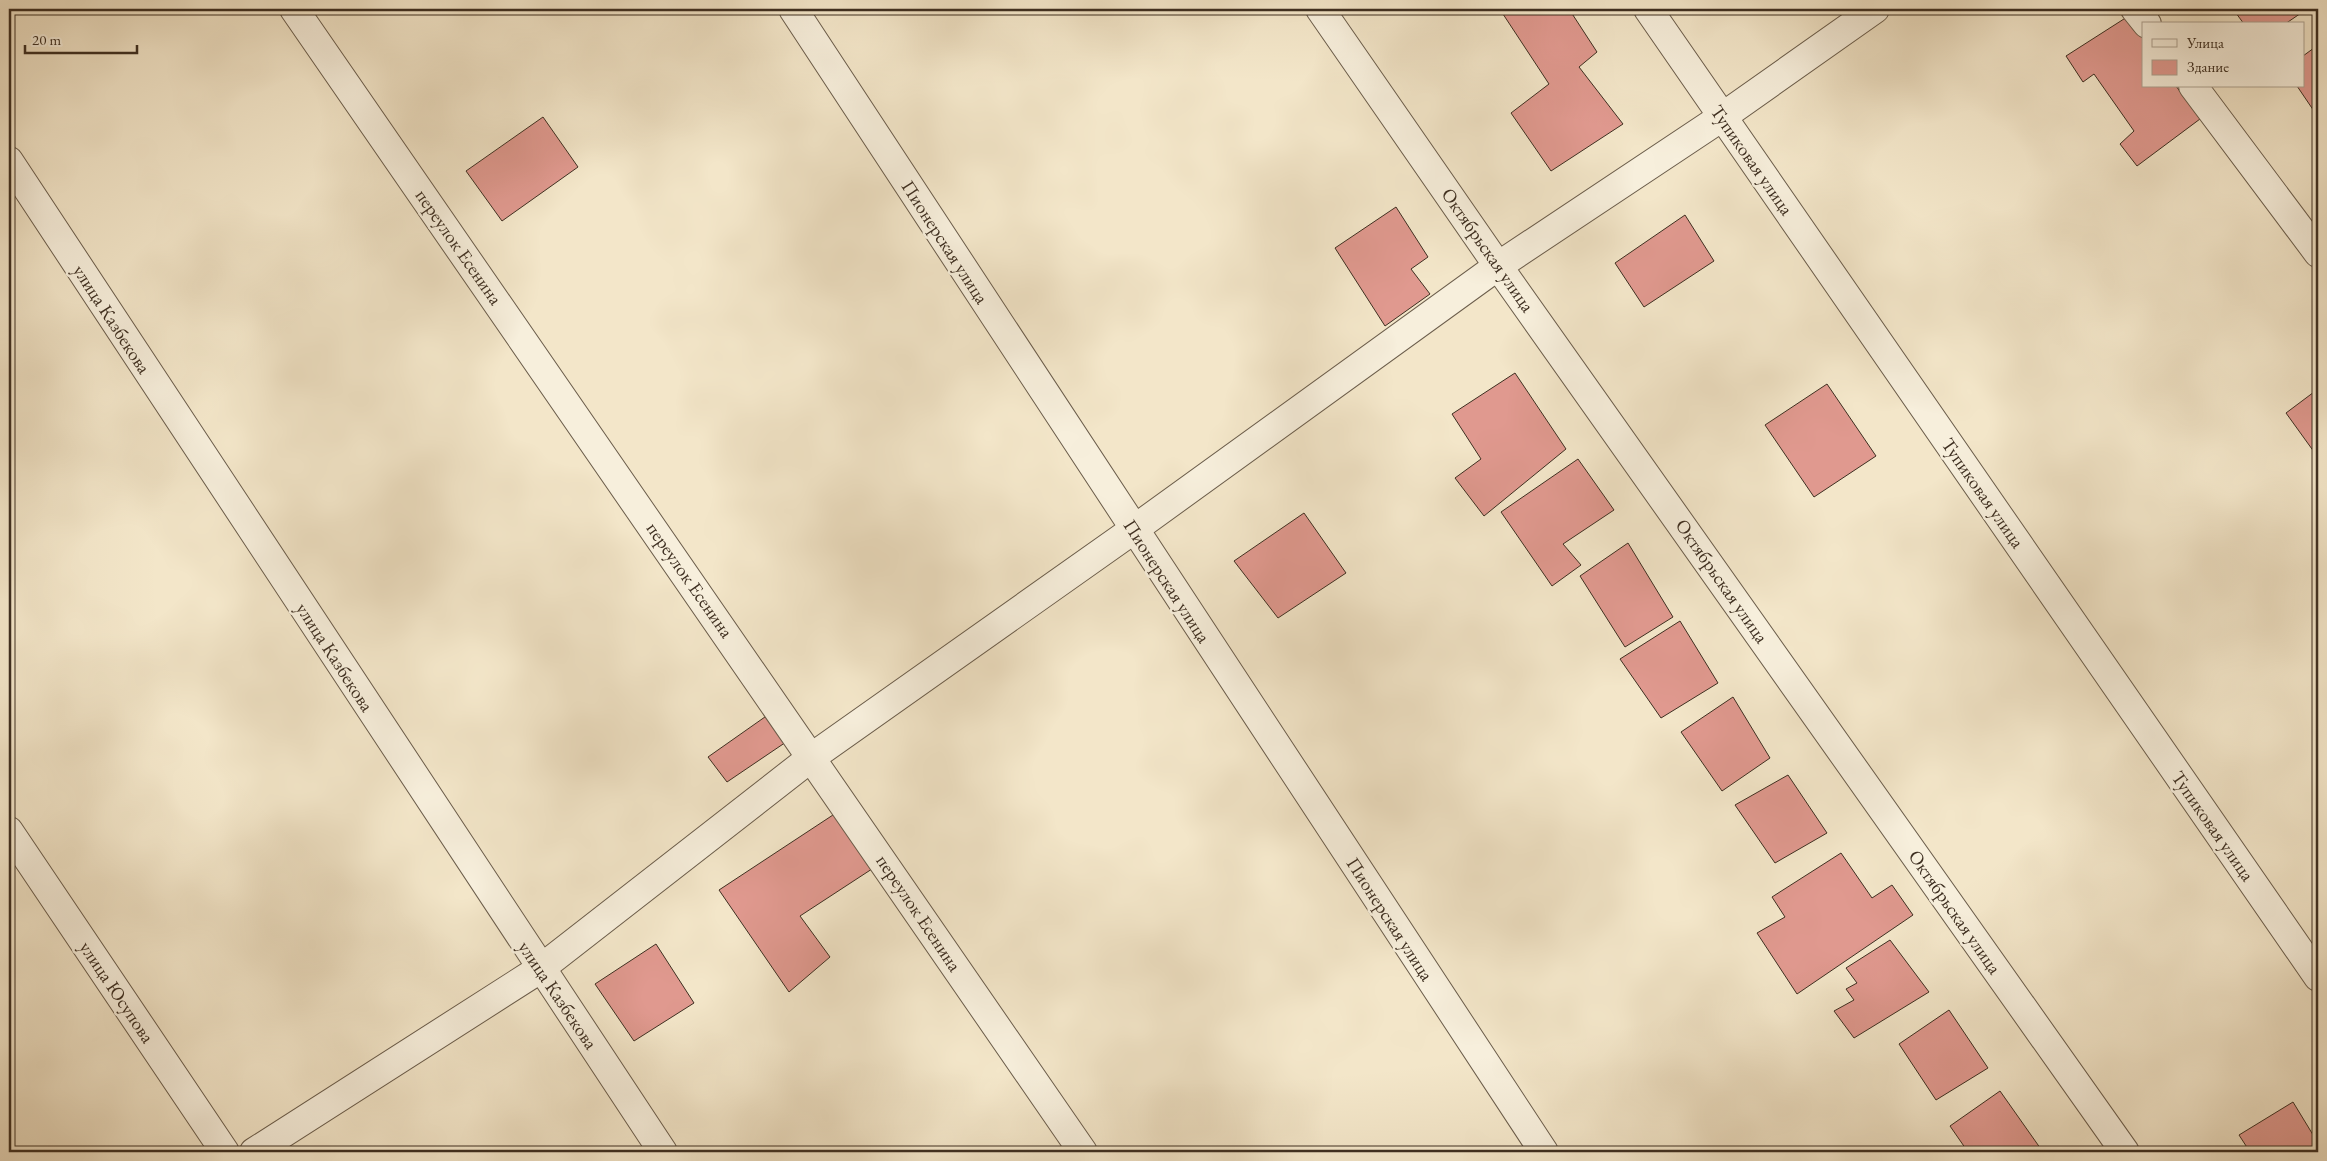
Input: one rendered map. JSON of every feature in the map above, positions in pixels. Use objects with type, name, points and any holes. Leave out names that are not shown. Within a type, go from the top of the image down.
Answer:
[{"type":"street","name":"переулок Есенина","points":[[294,9],[1083,1152]]},
{"type":"street","name":"Пионерская улица","points":[[793,9],[1133,530],[1544,1152]]},
{"type":"street","name":"Октябрьская улица","points":[[1320,9],[1498,266],[2125,1152]]},
{"type":"street","name":"Тупиковая улица","points":[[1648,9],[2318,977]]},
{"type":"street","points":[[254,1152],[540,969],[812,757],[1133,530],[1498,266],[1722,117],[1875,9]]},
{"type":"street","points":[[2136,9],[2146,22]]},
{"type":"street","points":[[2194,88],[2318,253]]},
{"type":"street","name":"улица Казбекова","points":[[9,161],[540,969],[663,1152]]},
{"type":"street","name":"улица Юсупова","points":[[9,832],[225,1152]]},
{"type":"building","points":[[1505,9],[1569,9],[1597,52],[1579,67],[1623,124],[1551,171],[1511,113],[1549,84],[1501,11]]},
{"type":"building","points":[[2233,9],[2307,9],[2288,22],[2243,22]]},
{"type":"building","points":[[2127,17],[2142,38],[2142,88],[2177,88],[2200,119],[2137,166],[2120,144],[2134,131],[2094,74],[2083,82],[2066,56]]},
{"type":"building","points":[[2318,45],[2318,117],[2298,88],[2304,88],[2304,55]]},
{"type":"building","points":[[543,117],[578,167],[502,221],[466,171]]},
{"type":"building","points":[[1396,207],[1428,257],[1411,269],[1430,294],[1385,326],[1335,248]]},
{"type":"building","points":[[1685,215],[1714,261],[1644,307],[1615,263]]},
{"type":"building","points":[[1515,373],[1566,449],[1484,516],[1455,478],[1481,459],[1452,414]]},
{"type":"building","points":[[1827,384],[1876,456],[1814,497],[1765,425]]},
{"type":"building","points":[[2318,389],[2318,455],[2317,456],[2286,413]]},
{"type":"building","points":[[1578,459],[1614,510],[1563,544],[1581,565],[1552,586],[1501,512]]},
{"type":"building","points":[[1304,513],[1346,573],[1278,618],[1234,561]]},
{"type":"building","points":[[1628,543],[1673,617],[1625,647],[1580,576]]},
{"type":"building","points":[[1680,621],[1718,683],[1661,718],[1620,659]]},
{"type":"building","points":[[1733,697],[1770,758],[1722,791],[1681,732]]},
{"type":"building","points":[[772,712],[792,738],[727,782],[708,757]]},
{"type":"building","points":[[1788,775],[1827,833],[1775,863],[1735,805]]},
{"type":"building","points":[[836,813],[875,867],[800,916],[830,957],[789,992],[719,890]]},
{"type":"building","points":[[1841,853],[1872,898],[1892,885],[1913,915],[1797,994],[1757,933],[1785,917],[1772,897]]},
{"type":"building","points":[[1890,940],[1929,992],[1854,1038],[1834,1011],[1854,1000],[1846,989],[1857,983],[1846,968]]},
{"type":"building","points":[[656,944],[694,1003],[634,1041],[595,984]]},
{"type":"building","points":[[1949,1010],[1988,1068],[1936,1100],[1899,1044]]},
{"type":"building","points":[[2000,1091],[2043,1152],[1968,1152],[1950,1126]]},
{"type":"building","points":[[2293,1102],[2318,1143],[2318,1152],[2250,1152],[2239,1135]]}]
